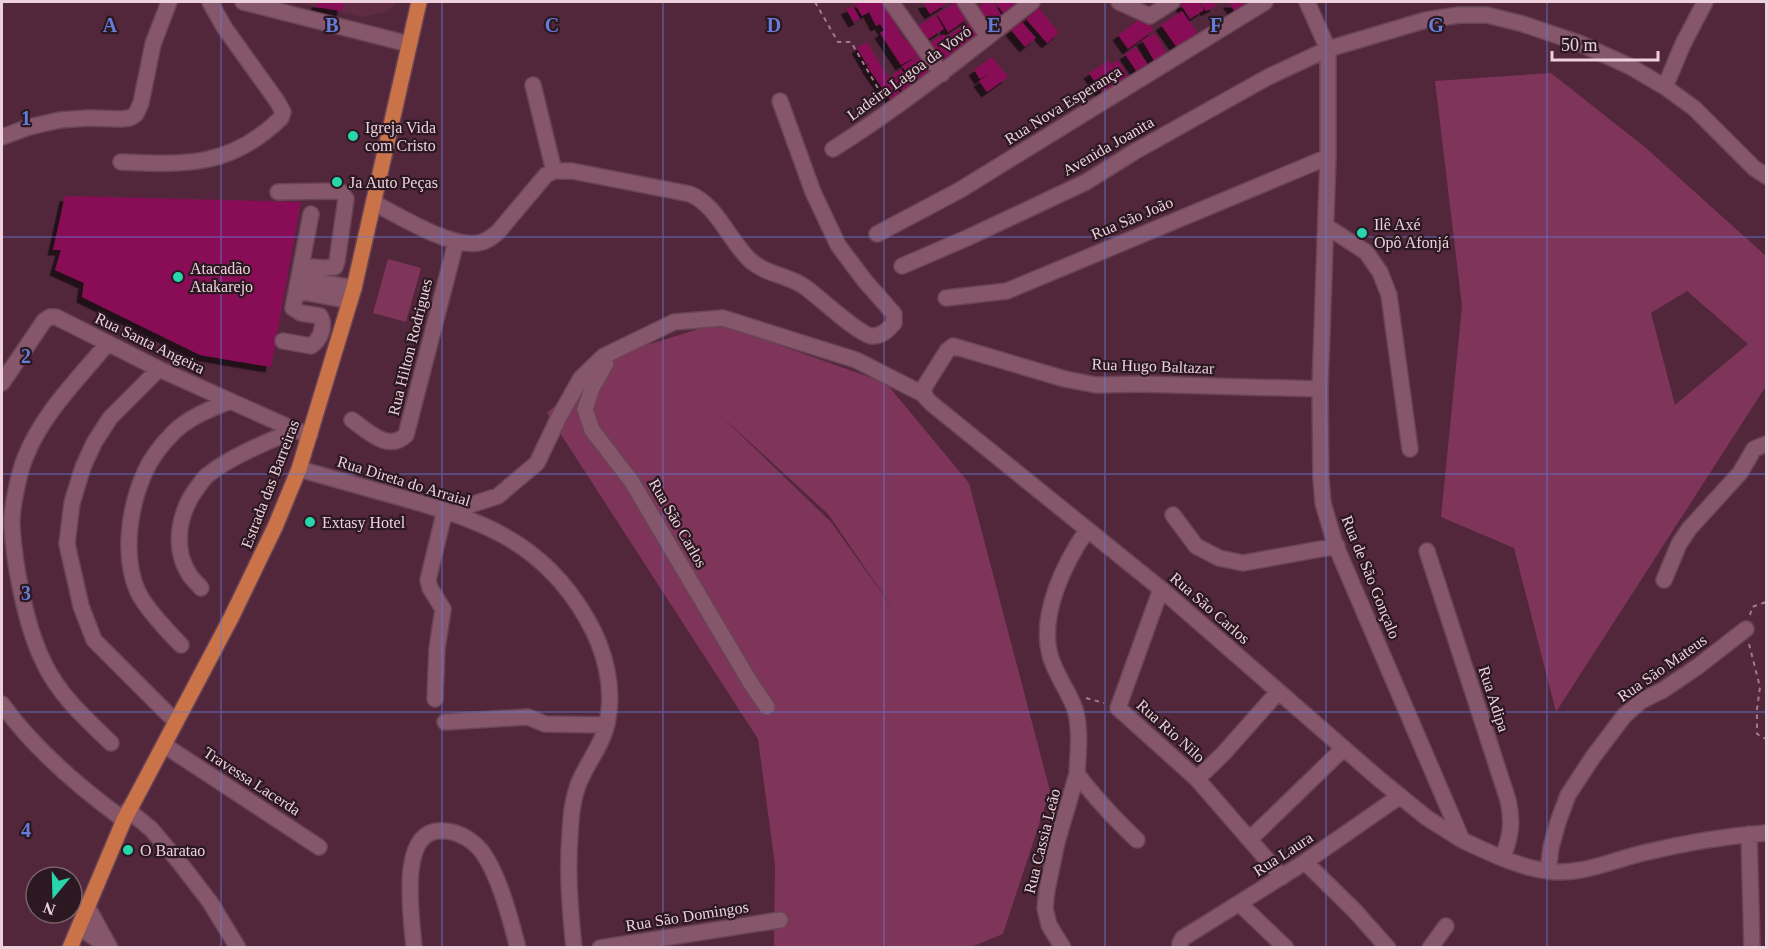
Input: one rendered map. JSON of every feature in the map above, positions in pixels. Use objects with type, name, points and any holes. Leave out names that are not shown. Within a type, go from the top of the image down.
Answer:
[{"type":"main road","name":"Estrada das Barreiras","points":[[70,948],[126,815],[257,566],[299,469],[352,295],[419,2]]},
{"type":"street","points":[[2,137],[29,127],[60,120],[121,119],[130,118],[136,114],[141,103],[153,44],[169,2]]},
{"type":"street","points":[[121,162],[184,164],[212,158],[240,149],[281,118],[283,112],[277,101],[224,27],[210,2]]},
{"type":"street","points":[[243,2],[409,44]]},
{"type":"street","points":[[891,2],[942,74]]},
{"type":"street","points":[[965,2],[988,37]]},
{"type":"street","name":"Ladeira Lagoa da Vovó","points":[[833,148],[942,74],[1032,2]]},
{"type":"street","points":[[1119,2],[1150,16],[1172,2]]},
{"type":"street","name":"Rua Nova Esperança","points":[[877,234],[960,190],[1265,2]]},
{"type":"street","name":"Rua de São Gonçalo","points":[[1307,2],[1328,49],[1328,158],[1320,389],[1323,503],[1337,546],[1462,840]]},
{"type":"street","points":[[1665,87],[1683,44],[1706,2]]},
{"type":"street","name":"Avenida Joanita","points":[[902,266],[1086,182],[1134,152],[1268,77],[1328,49],[1426,20],[1459,15],[1487,15],[1523,24],[1579,43],[1631,67],[1694,108],[1754,168],[1767,176]]},
{"type":"street","points":[[533,85],[554,171]]},
{"type":"street","points":[[374,203],[456,242],[468,244],[490,239],[539,181],[554,171],[572,171],[690,194],[698,197],[708,206],[752,261],[768,272],[804,286],[866,334],[872,336],[885,332],[894,323],[894,314],[838,245],[813,192],[780,101]]},
{"type":"street","name":"Rua São João","points":[[946,298],[1007,291],[1328,158]]},
{"type":"street","points":[[279,192],[334,191],[341,192],[346,199],[337,261],[334,267],[323,268],[300,279]]},
{"type":"street","points":[[283,341],[311,346],[323,328],[320,316],[301,313],[293,308],[311,214]]},
{"type":"street","points":[[1326,226],[1366,252],[1380,272],[1389,295],[1410,449]]},
{"type":"street","name":"Rua Hilton Rodrigues","points":[[352,420],[384,442],[401,440],[406,435],[456,242]]},
{"type":"street","points":[[300,279],[352,295]]},
{"type":"street","name":"Rua Santa Angeira","points":[[2,383],[44,321],[50,317],[56,317],[159,369],[310,435]]},
{"type":"street","name":"Rua São Carlos","points":[[451,512],[498,496],[537,464],[580,378],[604,356],[674,322],[723,318],[856,360],[928,399],[1161,589],[1343,749],[1427,818],[1462,840]]},
{"type":"street","points":[[108,343],[57,404],[25,458],[12,523],[30,627],[44,664],[69,702],[111,743]]},
{"type":"street","name":"Rua Hugo Baltazar","points":[[928,399],[925,385],[947,351],[953,346],[1065,379],[1096,385],[1320,389]]},
{"type":"street","name":"Rua São Carlos","points":[[604,356],[606,363],[592,388],[585,409],[592,430],[633,482],[766,707]]},
{"type":"street","points":[[159,369],[110,418],[94,443],[83,467],[72,503],[67,544],[81,606],[94,640],[176,722]]},
{"type":"street","points":[[181,645],[138,594],[129,563],[129,534],[136,499],[145,472],[161,447],[176,430],[204,411],[230,401]]},
{"type":"street","points":[[201,588],[189,574],[180,551],[179,533],[184,511],[191,496],[207,475],[224,464],[295,430]]},
{"type":"street","points":[[1664,580],[1679,544],[1689,529],[1740,473],[1754,449],[1767,444]]},
{"type":"street","name":"Rua Direta do Arraial","points":[[299,469],[451,512],[508,537],[552,570],[577,602],[593,629],[603,652],[610,692],[606,725],[601,740],[578,783],[572,804],[568,856],[569,903],[574,948]]},
{"type":"street","points":[[435,699],[437,649],[443,617],[442,609],[428,580],[451,512]]},
{"type":"street","points":[[1173,515],[1196,546],[1219,558],[1243,563],[1337,546]]},
{"type":"street","name":"Rua Cassia Leão","points":[[1063,948],[1049,925],[1045,908],[1057,842],[1077,774],[1078,729],[1075,711],[1067,691],[1054,669],[1047,634],[1050,612],[1064,568],[1087,530]]},
{"type":"street","name":"Rua Adipa","points":[[1427,551],[1508,800],[1511,829],[1502,858]]},
{"type":"street","name":"Rua Rio Nilo","points":[[1161,589],[1118,708],[1197,779],[1282,877]]},
{"type":"street","name":"Rua São Mateus","points":[[1548,871],[1553,838],[1568,795],[1593,757],[1624,717],[1641,701],[1663,690],[1697,667],[1746,629]]},
{"type":"street","points":[[1197,779],[1253,722],[1278,692]]},
{"type":"street","points":[[2,704],[43,753],[103,805],[151,829],[210,902],[238,948]]},
{"type":"street","points":[[445,722],[528,717],[545,724],[606,725]]},
{"type":"street","name":"Travessa Lacerda","points":[[164,745],[320,847]]},
{"type":"street","points":[[1250,839],[1343,749]]},
{"type":"street","name":"Rua Cassia Leão","points":[[1077,774],[1094,796],[1137,840]]},
{"type":"street","name":"Rua Laura","points":[[1182,943],[1400,796]]},
{"type":"street","points":[[414,948],[410,902],[413,856],[418,842],[423,837],[429,832],[443,830],[458,834],[472,842],[482,852],[502,897],[518,948]]},
{"type":"street","points":[[1462,840],[1502,858],[1548,871],[1580,870],[1642,853],[1703,840],[1767,833]]},
{"type":"street","points":[[1749,834],[1752,948]]},
{"type":"street","points":[[1305,862],[1389,948]]},
{"type":"street","points":[[1240,904],[1286,948]]},
{"type":"street","points":[[87,906],[110,948]]},
{"type":"street","name":"Rua São Domingos","points":[[600,948],[780,920]]},
{"type":"street","points":[[1430,948],[1446,926]]},
{"type":"street","points":[[78,927],[110,948]]},
{"type":"path","points":[[816,2],[838,42],[851,42],[890,110]]},
{"type":"path","points":[[1767,602],[1752,607],[1746,629],[1760,687],[1757,734],[1767,739]]},
{"type":"path","points":[[1067,691],[1118,708]]},
{"type":"shaded area","points":[[293,2],[397,2],[387,12],[363,17]]},
{"type":"shaded area","points":[[1551,73],[1646,148],[1766,256],[1766,386],[1556,712],[1514,548],[1441,517],[1462,306],[1435,81]],"holes":[[[1687,291],[1748,344],[1675,405],[1651,313]]]},
{"type":"shaded area","points":[[388,259],[421,268],[406,322],[373,313]]},
{"type":"shaded area","points":[[718,323],[886,383],[969,483],[1050,791],[1003,934],[971,947],[774,947],[775,865],[758,739],[547,413],[608,357]],"holes":[[[717,412],[828,514],[896,613],[831,522]]]},
{"type":"building","points":[[317,2],[344,2],[342,11],[316,7]]},
{"type":"building","points":[[854,2],[887,2],[883,4],[891,13],[896,22],[894,23],[905,41],[907,40],[918,55],[901,65],[880,33],[884,30],[880,24],[876,26],[869,12],[862,16]]},
{"type":"building","points":[[956,2],[960,2],[970,17],[948,32],[937,14]]},
{"type":"building","points":[[986,2],[993,2],[1004,19],[990,29],[976,8]]},
{"type":"building","points":[[995,2],[1019,2],[1022,5],[1006,17]]},
{"type":"building","points":[[1199,2],[1204,10],[1190,19],[1180,3]]},
{"type":"building","points":[[1201,2],[1214,2],[1216,6],[1206,11]]},
{"type":"building","points":[[1228,2],[1245,2],[1250,9],[1239,17]]},
{"type":"building","points":[[923,3],[948,3],[930,14]]},
{"type":"building","points":[[853,6],[860,19],[854,22],[846,9]]},
{"type":"building","points":[[1039,8],[1059,33],[1047,43],[1026,19]]},
{"type":"building","points":[[1182,11],[1199,35],[1178,49],[1161,25]]},
{"type":"building","points":[[936,15],[944,29],[925,41],[916,27]]},
{"type":"building","points":[[1144,16],[1154,30],[1128,49],[1118,35]]},
{"type":"building","points":[[969,22],[982,41],[959,55],[957,51],[937,64],[925,46],[944,34],[946,37]]},
{"type":"building","points":[[1022,22],[1036,38],[1025,47],[1011,30]]},
{"type":"building","points":[[1155,33],[1169,56],[1156,64],[1142,40]]},
{"type":"building","points":[[867,42],[902,95],[891,101],[867,66],[873,61],[867,65],[857,48]]},
{"type":"building","points":[[1136,47],[1150,68],[1139,75],[1125,54]]},
{"type":"building","points":[[921,54],[934,72],[915,84],[902,66]]},
{"type":"building","points":[[992,57],[1008,77],[987,92],[979,81],[993,71],[980,79],[974,70]]},
{"type":"building","points":[[1118,60],[1130,80],[1121,85],[1114,74],[1117,72],[1112,64]]},
{"type":"building","points":[[1109,61],[1116,71],[1108,76],[1115,87],[1103,94],[1089,73]]},
{"type":"building","points":[[901,69],[914,86],[904,94],[891,76]]},
{"type":"building","name":"Atacadão Atakarejo","points":[[65,196],[301,202],[271,367],[200,355],[82,297],[84,283],[55,270],[61,250],[53,250]]},
{"type":"place","name":"Igreja Vida com Cristo","points":[[353,136]]},
{"type":"place","name":"Ja Auto Peças","points":[[337,182]]},
{"type":"place","name":"Ilê Axé Opô Afonjá","points":[[1362,233]]},
{"type":"place","name":"Atacadão Atakarejo","points":[[178,277]]},
{"type":"place","name":"Extasy Hotel","points":[[310,522]]},
{"type":"place","name":"O Baratao","points":[[128,850]]}]
